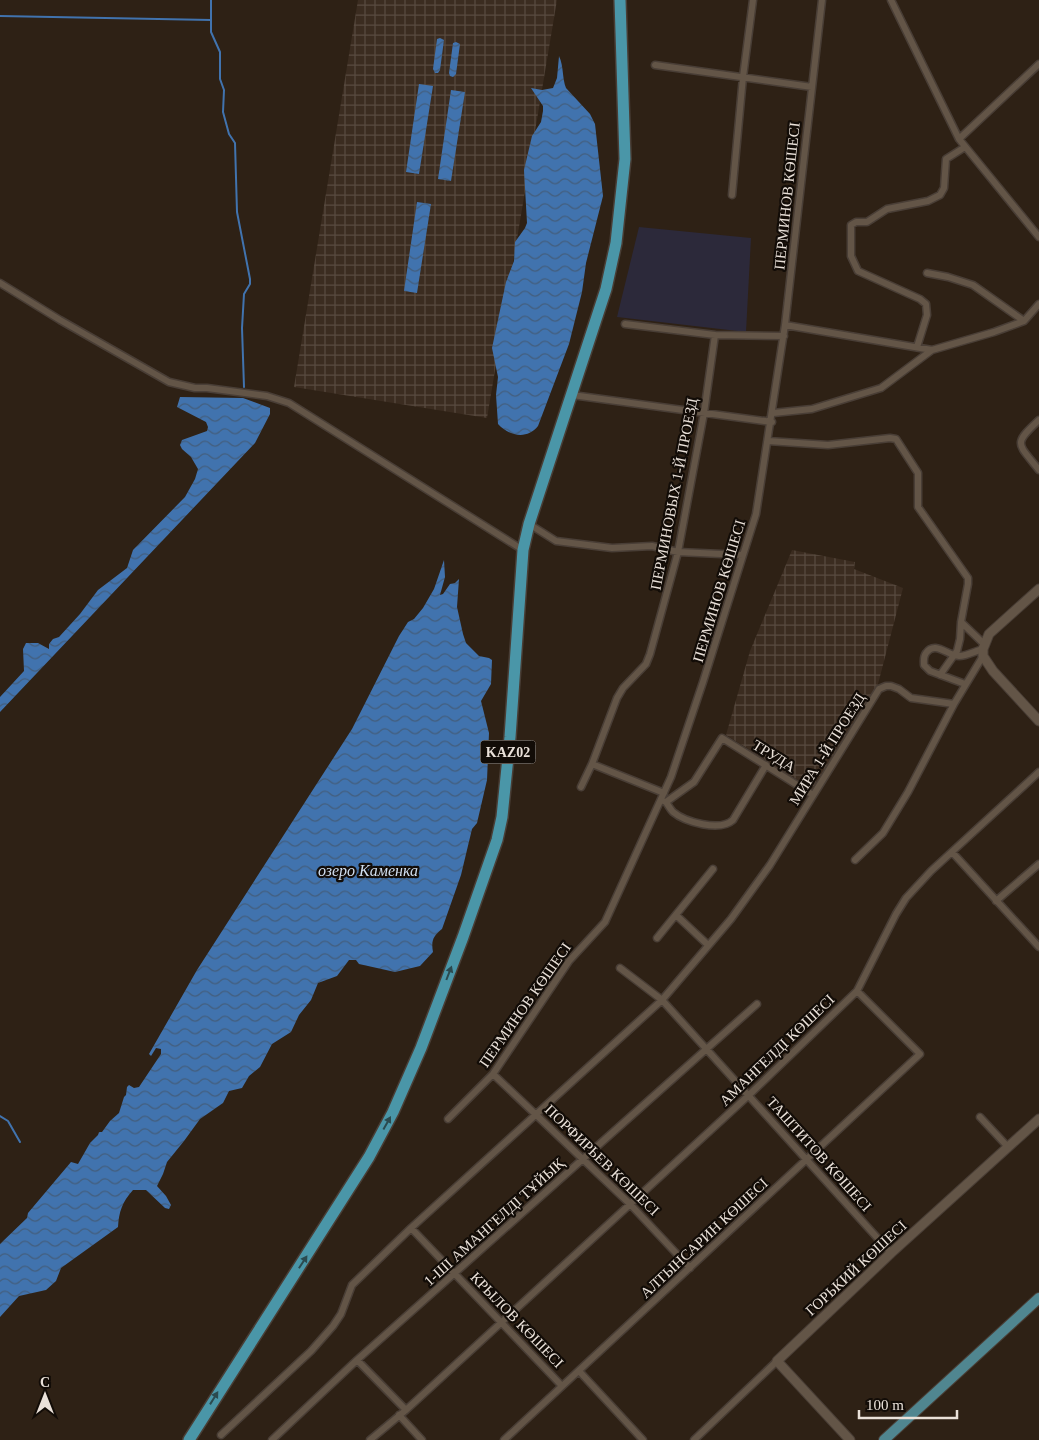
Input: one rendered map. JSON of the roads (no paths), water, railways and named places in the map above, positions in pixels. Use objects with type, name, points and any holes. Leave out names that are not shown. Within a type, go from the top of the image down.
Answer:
[{"type":"highway","name":"KAZ02","points":[[189,1440],[345,1197],[393,1112],[422,1048],[497,840],[502,816],[510,737],[523,550],[529,524],[606,289],[619,223],[624,179],[625,135],[620,0]]},
{"type":"main road","points":[[884,1440],[1039,1298]]},
{"type":"street","points":[[732,195],[743,77],[753,0]]},
{"type":"street","name":"ПЕРМИНОВ КӨШЕСІ","points":[[448,1119],[493,1074],[573,955],[604,922],[664,798],[703,682],[756,514],[772,422],[784,336],[822,0]]},
{"type":"street","points":[[891,0],[959,139],[1039,237]]},
{"type":"street","points":[[959,139],[1039,64]]},
{"type":"street","points":[[655,65],[812,87]]},
{"type":"street","points":[[917,347],[927,315],[926,304],[920,299],[858,271],[851,256],[851,225],[856,222],[867,222],[887,209],[928,201],[940,195],[944,188],[946,159],[965,147]]},
{"type":"street","points":[[927,273],[948,276],[973,285],[1024,321]]},
{"type":"street","points":[[0,283],[60,320],[169,382],[195,388],[268,396],[289,403],[523,550]]},
{"type":"street","points":[[773,413],[812,409],[880,388],[932,350],[1024,321],[1039,304]]},
{"type":"street","points":[[625,324],[715,335],[784,336]]},
{"type":"street","points":[[785,325],[932,350]]},
{"type":"street","name":"ПЕРМИНОВЫХ 1-Й ПРОЕЗД","points":[[581,787],[592,764],[617,698],[623,688],[644,668],[648,660],[678,552],[704,413],[715,335]]},
{"type":"street","points":[[572,396],[772,422]]},
{"type":"street","points":[[1039,420],[1022,435],[1021,439],[1022,448],[1039,470]]},
{"type":"street","points":[[768,441],[828,445],[894,439],[918,473],[918,507],[968,578],[959,645],[940,676]]},
{"type":"street","points":[[529,524],[556,541],[612,548],[652,546],[678,552],[743,555]]},
{"type":"street","points":[[856,860],[883,833],[908,792],[983,649],[989,634],[1039,589]]},
{"type":"street","points":[[961,622],[983,649],[993,672],[1039,721]]},
{"type":"street","points":[[965,684],[930,671],[924,665],[927,652],[930,649],[938,648],[954,656],[964,656],[983,649]]},
{"type":"street","name":"МИРА 1-Й ПРОЕЗД","points":[[708,945],[731,919],[770,865],[881,688],[886,686],[894,687],[911,698],[954,704]]},
{"type":"street","name":"ТРУДА","points":[[664,798],[694,782],[722,738],[813,795]]},
{"type":"street","points":[[592,764],[664,798],[673,812],[690,821],[713,825],[726,824],[733,820],[766,765]]},
{"type":"street","name":"АМАНГЕЛДІ КӨШЕСІ","points":[[370,1440],[406,1410],[749,1095],[857,991],[900,905],[931,871],[1039,772]]},
{"type":"street","points":[[952,852],[1039,945]]},
{"type":"street","points":[[996,901],[1039,864]]},
{"type":"street","points":[[657,938],[713,869]]},
{"type":"street","points":[[221,1435],[311,1351],[341,1314],[352,1285],[411,1228],[662,1000],[708,945],[676,915]]},
{"type":"street","name":"ТАШТИТОВ КӨШЕСІ","points":[[620,968],[662,1000],[808,1159],[891,1253]]},
{"type":"street","name":"АЛТЫНСАРИН КӨШЕСІ","points":[[504,1440],[920,1054],[857,991]]},
{"type":"street","name":"1-ШІ АМАНГЕЛДІ ТҰЙЫҚ","points":[[272,1440],[357,1360],[757,1004]]},
{"type":"street","name":"ПОРФИРЬЕВ КӨШЕСІ","points":[[493,1074],[630,1204],[690,1268]]},
{"type":"street","points":[[980,1117],[1008,1147]]},
{"type":"street","name":"ГОРЬКИЙ КӨШЕСІ","points":[[694,1440],[891,1253],[1039,1119]]},
{"type":"street","name":"КРЫЛОВ КӨШЕСІ","points":[[411,1228],[562,1386]]},
{"type":"street","points":[[357,1360],[406,1410]]},
{"type":"street","points":[[777,1361],[850,1440]]},
{"type":"street","name":"КРЫЛОВ КӨШЕСІ","points":[[579,1370],[643,1440]]},
{"type":"street","points":[[399,1415],[422,1440]]},
{"type":"water","points":[[437,39],[444,40],[440,70],[438,73],[435,73],[433,69]]},
{"type":"water","points":[[453,43],[460,44],[456,74],[453,77],[449,73]]},
{"type":"water","points":[[559,56],[566,88],[590,114],[595,124],[603,196],[586,263],[582,292],[569,344],[538,426],[529,433],[518,435],[507,431],[498,424],[496,395],[498,377],[492,348],[506,282],[514,261],[515,242],[527,223],[524,170],[532,136],[541,122],[543,111],[543,106],[531,88],[542,90],[553,88],[557,78]]},
{"type":"water","points":[[419,84],[433,86],[419,174],[406,172]]},
{"type":"water","points":[[451,90],[465,92],[451,181],[438,179]]},
{"type":"water","points":[[417,202],[431,204],[417,293],[404,291]]},
{"type":"water","points":[[180,397],[243,398],[270,408],[270,414],[255,443],[0,712],[0,697],[24,671],[23,649],[26,643],[38,643],[49,649],[49,644],[53,639],[59,637],[98,590],[127,568],[133,550],[185,497],[198,469],[191,457],[180,445],[182,440],[207,431],[208,427],[206,422],[177,407]]},
{"type":"water","name":"озеро Каменка","points":[[444,560],[445,577],[440,595],[443,594],[450,584],[455,583],[459,579],[457,607],[466,643],[479,656],[492,660],[491,684],[481,701],[489,733],[487,780],[477,823],[472,829],[461,875],[442,929],[433,939],[433,952],[420,966],[395,972],[359,964],[356,960],[349,960],[337,976],[318,983],[311,1000],[299,1015],[291,1032],[272,1044],[260,1067],[249,1076],[242,1088],[229,1091],[223,1103],[200,1119],[167,1162],[157,1186],[171,1205],[169,1209],[165,1208],[146,1190],[133,1190],[122,1207],[118,1227],[61,1268],[56,1281],[46,1290],[19,1296],[0,1317],[0,1244],[27,1218],[28,1213],[71,1162],[78,1164],[90,1143],[119,1113],[127,1087],[129,1085],[134,1088],[139,1087],[161,1054],[161,1049],[156,1048],[151,1056],[149,1054],[197,970],[352,729],[399,636],[408,622],[414,619],[423,608],[434,589]]},
{"type":"waterway","points":[[211,0],[211,32],[220,52],[220,79],[224,90],[223,112],[229,134],[235,143],[237,212],[250,279],[250,284],[244,294],[242,328],[244,387]]},
{"type":"waterway","points":[[0,16],[211,20]]},
{"type":"waterway","points":[[0,1116],[8,1121],[20,1142]]}]
